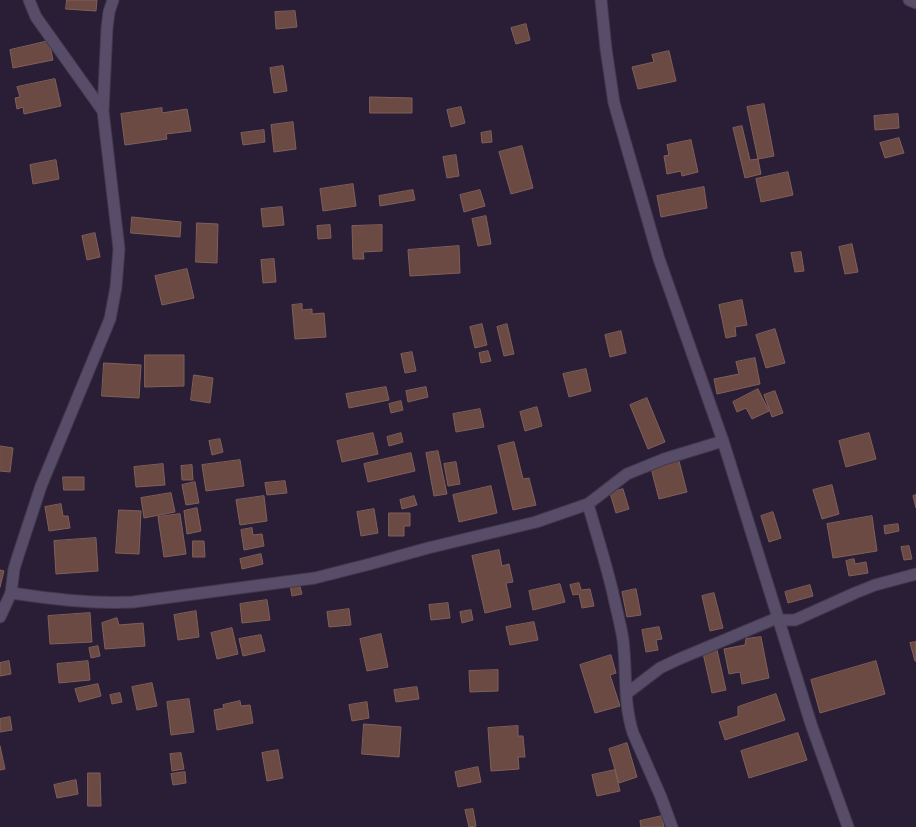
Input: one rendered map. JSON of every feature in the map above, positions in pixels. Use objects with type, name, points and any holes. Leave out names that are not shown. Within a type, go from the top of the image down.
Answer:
[{"type":"street","points":[[29,0],[36,17],[103,111]]},
{"type":"street","points":[[0,617],[11,593],[14,569],[41,486],[110,319],[116,287],[119,250],[103,111],[107,28],[109,12],[113,0]]},
{"type":"street","points":[[601,0],[614,103],[659,259],[723,441],[811,724],[848,827]]},
{"type":"street","points":[[909,0],[916,4]]},
{"type":"street","points":[[11,593],[73,601],[108,603],[133,602],[315,578],[428,548],[536,522],[588,504],[627,474],[664,459],[723,441]]},
{"type":"street","points":[[588,504],[606,563],[618,613],[623,640],[627,711],[633,733],[661,796],[672,827]]},
{"type":"street","points":[[626,694],[660,668],[777,618],[782,620],[795,620],[836,600],[875,585],[916,574]]},
{"type":"building","points":[[67,0],[97,0],[96,11],[66,9]]},
{"type":"building","points":[[295,11],[297,27],[276,29],[275,12]]},
{"type":"building","points":[[526,24],[530,40],[516,44],[511,28]]},
{"type":"building","points":[[49,41],[53,60],[13,68],[10,50]]},
{"type":"building","points":[[669,51],[676,81],[638,89],[632,67],[654,62],[652,55]]},
{"type":"building","points":[[283,66],[287,91],[274,93],[270,68]]},
{"type":"building","points":[[55,79],[61,106],[24,114],[23,107],[17,109],[15,98],[20,97],[17,87]]},
{"type":"building","points":[[370,97],[412,98],[412,113],[370,113]]},
{"type":"building","points":[[764,104],[774,156],[758,159],[747,107]]},
{"type":"building","points":[[461,107],[465,123],[451,127],[447,110]]},
{"type":"building","points":[[162,108],[162,113],[187,109],[191,131],[166,134],[167,139],[125,145],[121,114]]},
{"type":"building","points":[[898,114],[899,128],[875,130],[874,116]]},
{"type":"building","points":[[293,122],[296,149],[274,152],[271,125]]},
{"type":"building","points":[[742,126],[750,160],[758,159],[761,174],[745,178],[733,128]]},
{"type":"building","points":[[264,130],[265,142],[243,145],[241,133]]},
{"type":"building","points":[[491,131],[492,142],[482,143],[481,133]]},
{"type":"building","points":[[899,138],[904,153],[885,158],[880,143]]},
{"type":"building","points":[[691,140],[698,172],[682,176],[681,171],[667,174],[664,156],[669,155],[667,145]]},
{"type":"building","points":[[522,146],[533,188],[511,194],[499,152]]},
{"type":"building","points":[[456,155],[459,176],[447,178],[443,157]]},
{"type":"building","points":[[56,160],[59,179],[33,184],[30,165]]},
{"type":"building","points":[[788,172],[793,195],[761,202],[756,179]]},
{"type":"building","points":[[353,184],[356,206],[323,211],[320,189]]},
{"type":"building","points":[[704,187],[707,208],[661,217],[657,196]]},
{"type":"building","points":[[413,190],[415,200],[380,206],[379,196]]},
{"type":"building","points":[[480,190],[485,206],[464,212],[460,195]]},
{"type":"building","points":[[282,207],[284,225],[263,227],[261,209]]},
{"type":"building","points":[[486,216],[491,244],[478,246],[472,219]]},
{"type":"building","points":[[132,217],[181,222],[180,237],[131,233]]},
{"type":"building","points":[[197,223],[218,224],[217,263],[196,262]]},
{"type":"building","points":[[330,225],[331,238],[318,239],[317,226]]},
{"type":"building","points":[[382,225],[382,251],[363,252],[364,259],[353,259],[352,226]]},
{"type":"building","points":[[95,233],[100,257],[87,260],[82,236]]},
{"type":"building","points":[[852,244],[858,272],[845,274],[839,247]]},
{"type":"building","points":[[459,246],[460,273],[410,276],[408,250]]},
{"type":"building","points":[[801,252],[804,271],[795,272],[791,253]]},
{"type":"building","points":[[274,259],[276,282],[263,283],[261,260]]},
{"type":"building","points":[[187,269],[194,298],[162,305],[155,276]]},
{"type":"building","points":[[742,300],[747,325],[735,327],[736,336],[726,338],[719,305]]},
{"type":"building","points":[[302,304],[302,310],[312,309],[312,314],[324,313],[326,337],[295,339],[292,305]]},
{"type":"building","points":[[482,324],[487,345],[475,348],[470,327]]},
{"type":"building","points":[[507,324],[514,354],[504,356],[497,327]]},
{"type":"building","points":[[775,329],[785,363],[766,368],[756,335]]},
{"type":"building","points":[[621,331],[626,353],[610,357],[605,335]]},
{"type":"building","points":[[488,351],[491,361],[481,363],[479,353]]},
{"type":"building","points":[[412,352],[416,371],[405,373],[401,354]]},
{"type":"building","points":[[145,355],[184,355],[184,386],[145,387]]},
{"type":"building","points":[[755,358],[760,384],[717,394],[714,379],[739,374],[736,362]]},
{"type":"building","points":[[104,363],[141,365],[139,398],[102,396]]},
{"type":"building","points":[[586,369],[591,391],[569,397],[563,374]]},
{"type":"building","points":[[194,375],[213,378],[210,403],[191,400]]},
{"type":"building","points":[[386,387],[389,400],[349,408],[346,394]]},
{"type":"building","points":[[426,387],[428,397],[408,402],[406,391]]},
{"type":"building","points":[[758,389],[769,411],[752,419],[746,408],[737,412],[733,402]]},
{"type":"building","points":[[775,391],[783,413],[772,417],[764,395]]},
{"type":"building","points":[[647,398],[665,442],[648,449],[630,405]]},
{"type":"building","points":[[401,401],[403,410],[391,413],[389,404]]},
{"type":"building","points":[[537,407],[542,426],[525,431],[520,412]]},
{"type":"building","points":[[480,409],[484,427],[456,432],[453,414]]},
{"type":"building","points":[[373,433],[378,454],[342,462],[337,441]]},
{"type":"building","points":[[401,433],[403,442],[389,446],[387,437]]},
{"type":"building","points":[[869,433],[876,459],[846,467],[839,441]]},
{"type":"building","points":[[220,439],[223,452],[212,455],[209,441]]},
{"type":"building","points":[[514,442],[523,479],[529,478],[536,505],[513,510],[498,446]]},
{"type":"building","points":[[0,446],[13,448],[10,472],[0,471]]},
{"type":"building","points":[[438,451],[447,494],[434,496],[426,453]]},
{"type":"building","points":[[411,453],[415,471],[368,482],[364,464]]},
{"type":"building","points":[[240,460],[244,486],[206,491],[202,465]]},
{"type":"building","points":[[679,461],[687,492],[659,499],[651,468]]},
{"type":"building","points":[[456,462],[460,484],[448,486],[444,464]]},
{"type":"building","points":[[163,464],[165,485],[136,487],[134,467]]},
{"type":"building","points":[[192,465],[193,480],[182,480],[181,466]]},
{"type":"building","points":[[63,477],[84,477],[84,490],[64,490]]},
{"type":"building","points":[[285,481],[287,493],[267,495],[265,483]]},
{"type":"building","points":[[195,482],[199,503],[186,505],[182,485]]},
{"type":"building","points":[[832,485],[839,514],[822,519],[813,490]]},
{"type":"building","points":[[491,486],[497,513],[459,522],[453,495]]},
{"type":"building","points":[[623,489],[629,509],[616,513],[610,493]]},
{"type":"building","points":[[171,493],[175,512],[144,518],[141,498]]},
{"type":"building","points":[[916,495],[916,508],[913,496]]},
{"type":"building","points":[[264,496],[267,521],[240,525],[236,500]]},
{"type":"building","points":[[414,496],[417,505],[402,509],[400,500]]},
{"type":"building","points":[[61,504],[63,516],[68,516],[70,528],[49,531],[45,507]]},
{"type":"building","points":[[197,508],[201,531],[187,534],[184,511]]},
{"type":"building","points":[[374,509],[378,533],[361,536],[357,512]]},
{"type":"building","points":[[119,510],[141,511],[139,554],[116,553]]},
{"type":"building","points":[[773,512],[781,538],[769,542],[761,516]]},
{"type":"building","points":[[389,513],[410,513],[410,526],[404,526],[404,536],[389,536]]},
{"type":"building","points":[[180,514],[186,554],[164,557],[158,517]]},
{"type":"building","points":[[872,516],[877,551],[833,558],[827,524]]},
{"type":"building","points":[[898,524],[899,531],[885,534],[884,526]]},
{"type":"building","points":[[252,528],[253,535],[262,534],[264,546],[244,550],[241,530]]},
{"type":"building","points":[[96,538],[98,571],[56,574],[54,541]]},
{"type":"building","points":[[193,541],[204,541],[205,557],[193,557]]},
{"type":"building","points":[[909,546],[912,559],[904,560],[901,547]]},
{"type":"building","points":[[499,550],[502,566],[509,564],[513,582],[506,583],[511,607],[485,613],[472,556]]},
{"type":"building","points":[[261,554],[263,564],[242,569],[240,559]]},
{"type":"building","points":[[854,559],[855,564],[866,562],[868,573],[849,576],[846,561]]},
{"type":"building","points":[[0,570],[4,571],[0,587]]},
{"type":"building","points":[[299,583],[302,594],[292,596],[290,585]]},
{"type":"building","points":[[579,583],[581,590],[590,589],[594,606],[582,608],[579,594],[573,595],[570,585]]},
{"type":"building","points":[[560,584],[565,602],[533,610],[529,591]]},
{"type":"building","points":[[810,585],[813,596],[788,603],[785,592]]},
{"type":"building","points":[[636,589],[641,615],[627,617],[622,592]]},
{"type":"building","points":[[714,593],[723,628],[710,631],[702,596]]},
{"type":"building","points":[[267,600],[270,620],[242,623],[240,604]]},
{"type":"building","points":[[448,603],[450,618],[431,620],[429,605]]},
{"type":"building","points":[[349,609],[351,625],[329,627],[327,612]]},
{"type":"building","points":[[471,610],[473,620],[462,623],[460,612]]},
{"type":"building","points":[[196,611],[199,637],[178,640],[174,615]]},
{"type":"building","points":[[90,613],[92,642],[50,644],[48,616]]},
{"type":"building","points":[[117,618],[119,625],[143,623],[145,646],[105,649],[102,623]]},
{"type":"building","points":[[534,622],[538,640],[510,645],[506,627]]},
{"type":"building","points":[[659,627],[662,639],[656,640],[658,650],[646,652],[642,630]]},
{"type":"building","points":[[232,628],[238,654],[217,659],[211,633]]},
{"type":"building","points":[[381,634],[388,667],[367,671],[360,639]]},
{"type":"building","points":[[261,635],[265,651],[243,656],[239,639]]},
{"type":"building","points":[[761,637],[769,678],[742,684],[740,672],[729,674],[724,649],[745,645],[746,639]]},
{"type":"building","points":[[916,642],[916,661],[915,661],[910,643]]},
{"type":"building","points":[[98,646],[100,656],[91,658],[89,648]]},
{"type":"building","points":[[717,650],[726,690],[712,693],[703,653]]},
{"type":"building","points":[[611,655],[616,673],[610,675],[620,706],[595,713],[580,665]]},
{"type":"building","points":[[9,661],[11,674],[0,676],[0,663]]},
{"type":"building","points":[[88,661],[90,680],[59,683],[57,664]]},
{"type":"building","points":[[876,661],[885,694],[820,713],[811,680]]},
{"type":"building","points":[[498,670],[498,691],[470,692],[469,671]]},
{"type":"building","points":[[152,683],[157,706],[137,710],[132,687]]},
{"type":"building","points":[[98,684],[101,696],[79,702],[75,689]]},
{"type":"building","points":[[417,687],[419,699],[396,702],[394,690]]},
{"type":"building","points":[[120,693],[122,702],[112,704],[110,695]]},
{"type":"building","points":[[776,694],[785,720],[725,740],[719,722],[738,716],[738,707]]},
{"type":"building","points":[[189,699],[194,732],[171,735],[167,702]]},
{"type":"building","points":[[240,701],[241,706],[250,705],[253,723],[217,730],[214,710],[224,708],[223,705]]},
{"type":"building","points":[[367,702],[369,718],[352,721],[349,705]]},
{"type":"building","points":[[10,717],[12,730],[0,732],[0,719]]},
{"type":"building","points":[[364,724],[401,727],[399,757],[362,754]]},
{"type":"building","points":[[518,726],[518,736],[523,736],[525,757],[518,757],[519,769],[491,771],[488,728]]},
{"type":"building","points":[[798,733],[807,760],[749,778],[741,751]]},
{"type":"building","points":[[627,743],[637,777],[619,783],[609,749]]},
{"type":"building","points":[[0,746],[5,769],[0,770]]},
{"type":"building","points":[[278,750],[283,778],[267,781],[262,753]]},
{"type":"building","points":[[181,753],[184,769],[172,771],[170,754]]},
{"type":"building","points":[[478,767],[481,782],[458,787],[455,772]]},
{"type":"building","points":[[615,770],[620,791],[597,796],[592,775]]},
{"type":"building","points":[[185,772],[186,783],[173,785],[171,774]]},
{"type":"building","points":[[88,773],[100,773],[101,806],[88,806]]},
{"type":"building","points":[[76,780],[78,794],[57,798],[54,785]]},
{"type":"building","points":[[473,809],[476,826],[469,827],[465,810]]},
{"type":"building","points":[[662,816],[664,827],[641,827],[640,821]]}]
